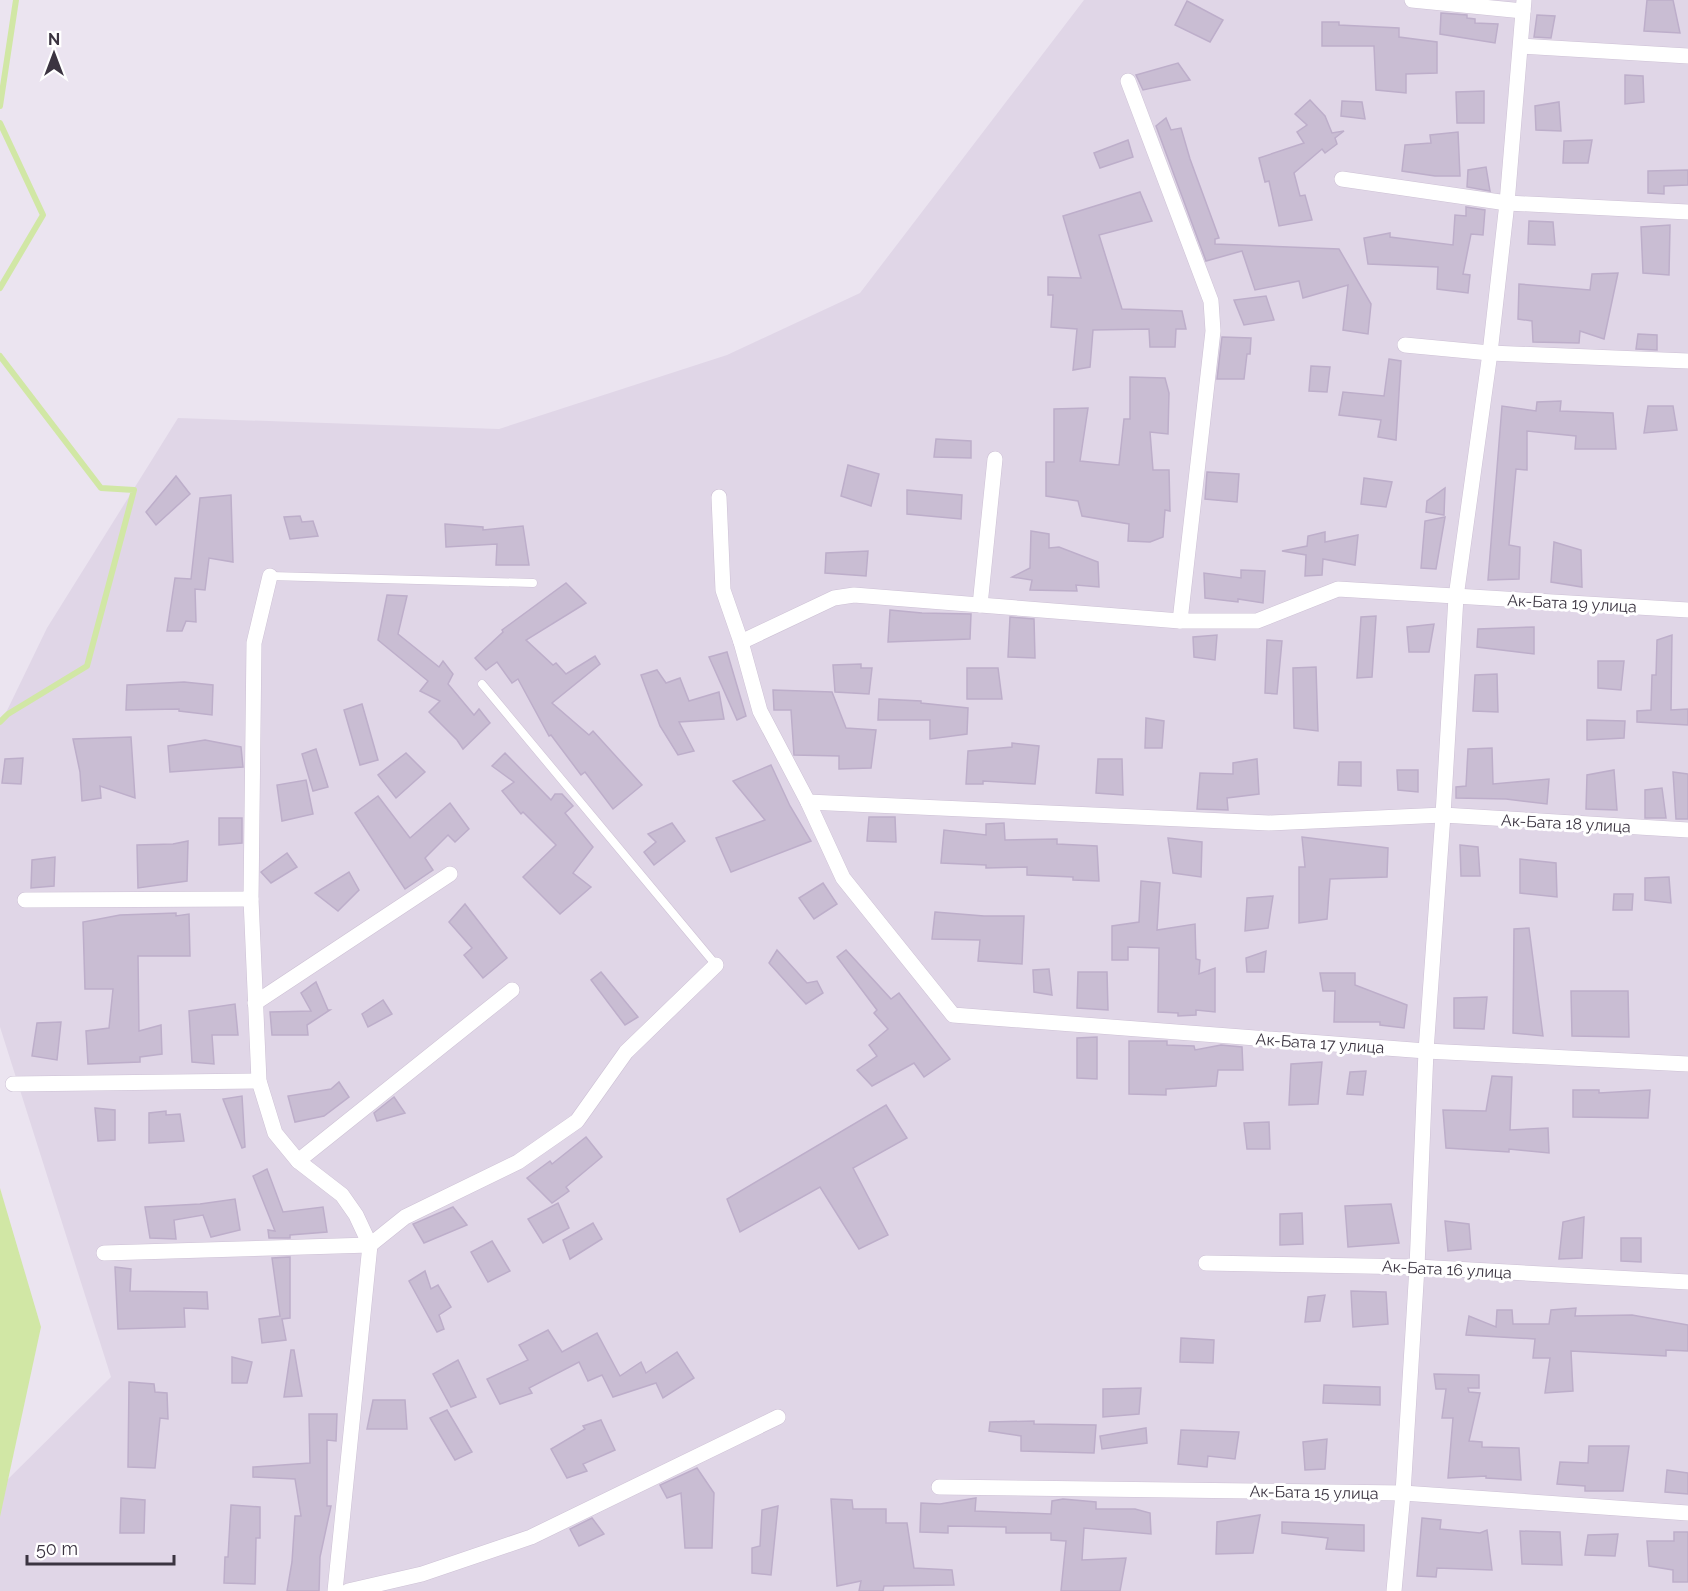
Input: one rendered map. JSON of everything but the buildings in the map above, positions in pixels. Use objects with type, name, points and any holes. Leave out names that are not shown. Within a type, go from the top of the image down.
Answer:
[{"type":"street","points":[[1394,1591],[1403,1493],[1417,1267],[1426,1051],[1456,597],[1490,353],[1507,203],[1523,5],[1412,0]]},
{"type":"street","points":[[1521,46],[1688,56]]},
{"type":"street","points":[[1128,81],[1211,301],[1213,331],[1180,621]]},
{"type":"street","points":[[1342,179],[1507,203],[1688,212]]},
{"type":"street","points":[[1405,345],[1490,353],[1688,362]]},
{"type":"street","points":[[980,605],[995,459]]},
{"type":"street","points":[[719,496],[723,590],[741,642],[760,711],[808,802]]},
{"type":"street","points":[[270,576],[254,643],[251,899],[259,1081],[275,1132],[298,1161],[342,1195],[356,1215],[370,1245],[335,1591]]},
{"type":"street","name":"Ак-Бата 19 улица","points":[[741,642],[834,598],[854,595],[1180,621],[1257,621],[1338,589],[1688,610]]},
{"type":"street","name":"Ак-Бата 18 улица","points":[[808,802],[1269,823],[1443,815],[1688,830]]},
{"type":"street","name":"Ак-Бата 17 улица","points":[[808,802],[843,878],[953,1015],[1426,1051],[1688,1064]]},
{"type":"street","points":[[255,1003],[450,874]]},
{"type":"street","points":[[25,900],[251,899]]},
{"type":"street","points":[[105,1253],[370,1245],[405,1217],[518,1162],[577,1121],[626,1052],[716,965]]},
{"type":"street","points":[[298,1161],[512,990]]},
{"type":"street","points":[[13,1084],[259,1081]]},
{"type":"street","name":"Ак-Бата 16 улица","points":[[1206,1263],[1417,1267],[1688,1282]]},
{"type":"street","points":[[348,1591],[422,1574],[531,1537],[778,1417]]},
{"type":"street","name":"Ак-Бата 15 улица","points":[[939,1487],[1403,1493],[1688,1513]]},
{"type":"lane","points":[[270,576],[533,583]]},
{"type":"lane","points":[[482,684],[716,965]]},
{"type":"shaded area","points":[[1084,0],[1688,0],[1688,1591],[0,1591],[0,1487],[111,1377],[0,1027],[0,725],[47,628],[178,418],[499,429],[727,355],[860,293]]},
{"type":"shaded area","points":[[0,1188],[41,1327],[0,1517]]},
{"type":"waterway","points":[[0,106],[16,0]]},
{"type":"waterway","points":[[0,123],[43,215],[0,288]]},
{"type":"waterway","points":[[0,356],[101,488],[134,490],[87,666],[8,714],[0,722]]}]
